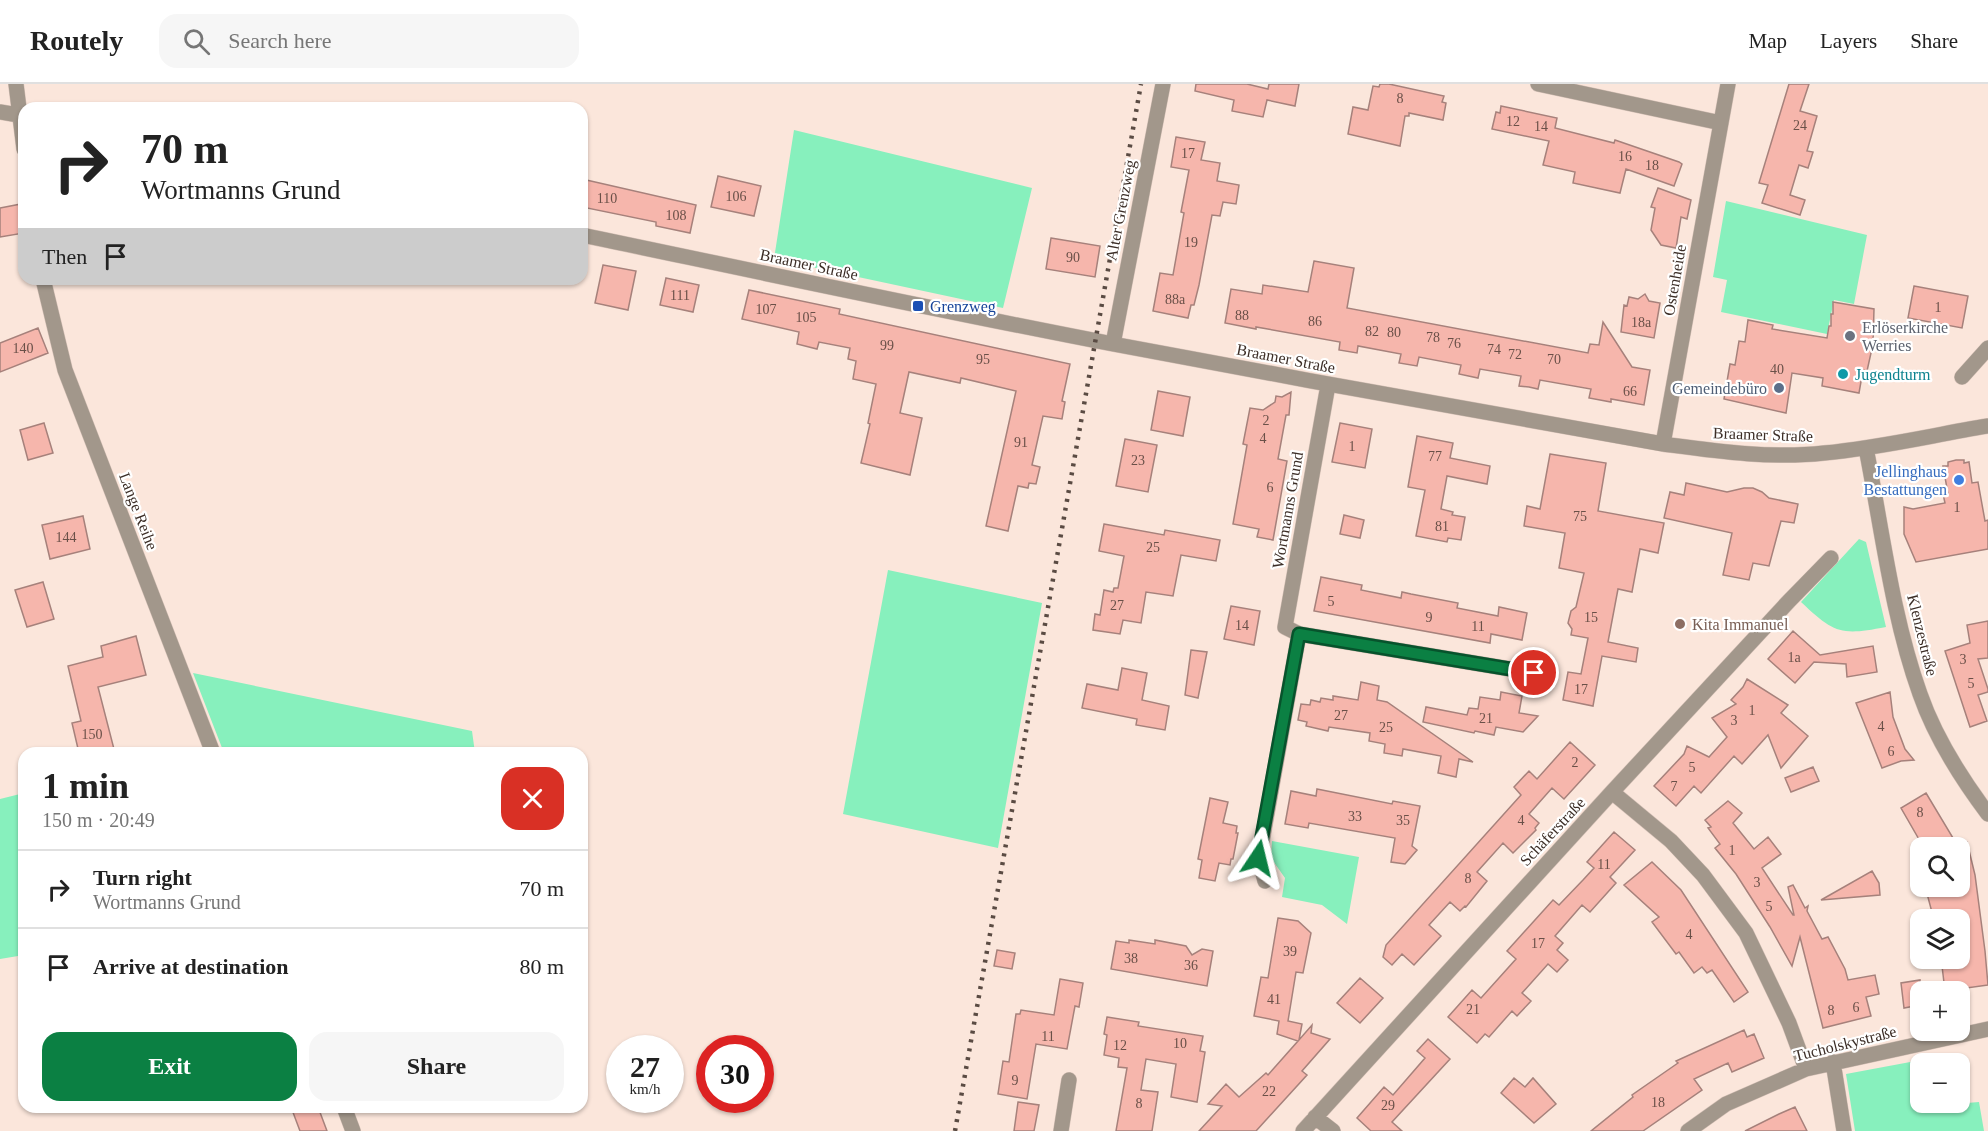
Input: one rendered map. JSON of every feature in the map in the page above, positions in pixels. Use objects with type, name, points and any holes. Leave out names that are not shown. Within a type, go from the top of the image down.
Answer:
[{"type":"street","points":[[16,84],[19,102]]},
{"type":"street","name":"Alter Grenzweg","points":[[1113,344],[1163,84]]},
{"type":"street","points":[[1538,84],[1720,123]]},
{"type":"street","name":"Ostenheide","points":[[1664,444],[1728,84]]},
{"type":"street","points":[[0,112],[18,114]]},
{"type":"street","name":"Braamer Straße","points":[[588,236],[918,306],[1113,344],[1328,385],[1664,444],[1753,454],[1806,454],[1866,448],[1988,426]]},
{"type":"street","name":"Lange Reihe","points":[[44,285],[65,370],[211,747]]},
{"type":"street","points":[[1962,377],[1988,348]]},
{"type":"street","name":"Wortmanns Grund","points":[[1299,634],[1285,627],[1328,385]]},
{"type":"street","name":"Klenzestraße","points":[[1866,448],[1900,632],[1920,696],[1962,777],[1988,814]]},
{"type":"street","name":"Schäferstraße","points":[[1303,1131],[1612,792],[1789,601],[1832,558]]},
{"type":"street","points":[[1265,881],[1258,858],[1299,634],[1534,673]]},
{"type":"street","points":[[1612,792],[1679,849],[1703,875],[1746,933],[1789,1023],[1806,1069]]},
{"type":"street","name":"Tucholskystraße","points":[[1688,1131],[1726,1104],[1806,1069],[1988,1029]]},
{"type":"street","points":[[1833,1062],[1844,1131]]},
{"type":"street","points":[[1061,1131],[1069,1080]]},
{"type":"street","points":[[346,1113],[353,1131]]},
{"type":"street","points":[[1315,1117],[1333,1131]]},
{"type":"green space","points":[[794,130],[1032,188],[1003,308],[774,259]]},
{"type":"green space","points":[[1726,201],[1867,235],[1854,304],[1834,300],[1827,334],[1721,312],[1727,280],[1713,277]]},
{"type":"green space","points":[[1859,539],[1866,542],[1886,627],[1858,631],[1839,630],[1830,626],[1801,602]]},
{"type":"green space","points":[[888,570],[1042,603],[998,848],[843,814]]},
{"type":"green space","points":[[193,673],[472,731],[474,747],[222,747]]},
{"type":"green space","points":[[18,794],[18,956],[0,959],[0,799]]},
{"type":"green space","points":[[1272,841],[1359,857],[1347,924],[1322,905],[1282,897],[1285,878],[1271,858]]},
{"type":"green space","points":[[1910,1062],[1910,1113],[1970,1113],[1970,1103],[1979,1102],[1984,1131],[1855,1131],[1846,1074]]},
{"type":"building","points":[[1196,84],[1247,84],[1268,89],[1269,84],[1299,84],[1295,106],[1267,100],[1263,117],[1232,111],[1234,100],[1195,91]]},
{"type":"building","points":[[1380,84],[1444,96],[1442,102],[1446,103],[1443,120],[1409,113],[1409,116],[1405,116],[1400,146],[1348,134],[1353,107],[1368,110],[1373,86],[1379,87]]},
{"type":"building","points":[[1789,84],[1809,84],[1800,111],[1817,116],[1807,151],[1813,152],[1808,168],[1799,165],[1790,195],[1805,200],[1800,215],[1762,203],[1768,185],[1759,183]]},
{"type":"building","points":[[1501,106],[1557,118],[1555,128],[1614,143],[1615,140],[1679,162],[1682,164],[1674,186],[1626,169],[1620,193],[1573,183],[1575,172],[1543,165],[1549,141],[1492,129],[1496,112],[1500,113]]},
{"type":"building","points":[[1176,137],[1205,142],[1201,160],[1220,163],[1217,181],[1239,185],[1236,204],[1223,202],[1220,216],[1212,215],[1199,285],[1188,318],[1153,311],[1160,273],[1173,275],[1184,213],[1181,212],[1189,170],[1171,167]]},
{"type":"building","points":[[718,176],[761,186],[754,216],[711,207]]},
{"type":"building","points":[[588,180],[696,205],[690,233],[656,226],[656,222],[588,208]]},
{"type":"building","points":[[1658,188],[1691,200],[1687,219],[1681,217],[1676,248],[1661,245],[1651,230],[1655,208],[1651,207]]},
{"type":"building","points":[[18,205],[18,234],[0,237],[0,208]]},
{"type":"building","points":[[1051,238],[1100,246],[1095,277],[1046,269]]},
{"type":"building","points":[[1314,261],[1354,268],[1347,308],[1588,353],[1590,344],[1599,345],[1603,322],[1632,367],[1650,370],[1644,405],[1589,398],[1591,389],[1540,380],[1538,389],[1519,386],[1521,376],[1480,369],[1478,378],[1459,374],[1461,365],[1419,357],[1417,366],[1399,363],[1401,354],[1358,346],[1357,353],[1339,350],[1340,342],[1225,323],[1231,289],[1262,294],[1263,285],[1308,292]]},
{"type":"building","points":[[603,265],[636,271],[628,310],[595,303]]},
{"type":"building","points":[[666,278],[699,285],[693,312],[660,305]]},
{"type":"building","points":[[1914,286],[1968,296],[1962,328],[1908,318]]},
{"type":"building","points":[[749,290],[840,309],[839,314],[1070,364],[1062,401],[1065,402],[1062,419],[1043,416],[1032,465],[1040,467],[1036,484],[1029,483],[1028,488],[1018,486],[1008,531],[986,526],[1016,391],[961,378],[960,383],[909,372],[900,413],[922,418],[910,475],[861,463],[876,384],[853,379],[856,361],[848,359],[850,348],[819,342],[817,349],[797,344],[799,332],[742,319]]},
{"type":"building","points":[[1645,294],[1649,301],[1660,303],[1654,338],[1621,332],[1624,305],[1627,306],[1629,297],[1638,299]]},
{"type":"building","points":[[1833,302],[1874,309],[1873,344],[1867,371],[1863,370],[1859,393],[1822,386],[1823,378],[1792,373],[1786,413],[1724,399],[1730,364],[1735,365],[1739,341],[1745,342],[1748,320],[1773,325],[1772,329],[1827,338],[1829,326],[1831,326],[1831,314],[1833,314]]},
{"type":"building","points":[[38,328],[48,353],[0,372],[0,343]]},
{"type":"building","points":[[1158,391],[1190,397],[1183,436],[1151,430]]},
{"type":"building","points":[[1291,392],[1289,415],[1286,415],[1278,459],[1287,461],[1273,540],[1257,537],[1259,529],[1233,524],[1247,445],[1243,444],[1250,408],[1263,410],[1275,402],[1276,396],[1282,397]]},
{"type":"building","points":[[44,423],[53,453],[28,460],[20,430]]},
{"type":"building","points":[[1340,423],[1372,429],[1365,468],[1332,462]]},
{"type":"building","points":[[1417,436],[1453,443],[1450,458],[1490,466],[1487,484],[1447,476],[1441,509],[1453,512],[1452,515],[1465,517],[1461,540],[1448,538],[1447,542],[1416,536],[1425,490],[1408,487]]},
{"type":"building","points":[[1125,439],[1157,445],[1148,492],[1116,486]]},
{"type":"building","points":[[1550,454],[1606,463],[1598,511],[1664,523],[1658,553],[1640,549],[1632,592],[1618,589],[1608,642],[1638,648],[1636,662],[1602,656],[1593,706],[1563,700],[1568,672],[1581,674],[1588,638],[1571,635],[1572,629],[1568,623],[1571,611],[1576,607],[1584,573],[1559,568],[1565,533],[1524,526],[1527,506],[1540,509]]},
{"type":"building","points":[[1956,460],[1969,462],[1972,483],[1978,482],[1985,521],[1988,520],[1988,549],[1916,562],[1904,534],[1904,507],[1913,509],[1945,503],[1943,494],[1948,494],[1943,466],[1948,466],[1948,462]]},
{"type":"building","points":[[1686,483],[1727,492],[1753,488],[1769,498],[1798,504],[1794,523],[1781,521],[1769,566],[1753,563],[1749,580],[1723,575],[1732,533],[1664,518],[1670,492],[1684,495]]},
{"type":"building","points":[[1344,515],[1364,520],[1360,538],[1340,534]]},
{"type":"building","points":[[83,516],[90,549],[50,559],[42,525]]},
{"type":"building","points":[[1104,524],[1164,535],[1165,530],[1220,540],[1216,561],[1181,555],[1173,596],[1146,592],[1141,623],[1123,620],[1120,634],[1093,630],[1095,614],[1100,615],[1104,590],[1113,592],[1114,588],[1118,588],[1124,556],[1099,551]]},
{"type":"building","points":[[1321,577],[1362,585],[1361,590],[1401,598],[1402,592],[1458,603],[1457,608],[1498,616],[1499,607],[1527,613],[1522,640],[1491,634],[1490,643],[1314,611]]},
{"type":"building","points":[[43,582],[54,619],[27,627],[15,590]]},
{"type":"building","points":[[1231,606],[1260,611],[1254,645],[1224,639]]},
{"type":"building","points":[[1988,621],[1988,658],[1978,659],[1988,689],[1988,692],[1978,695],[1987,721],[1970,727],[1945,651],[1970,643],[1967,625]]},
{"type":"building","points":[[1793,631],[1820,655],[1873,646],[1877,672],[1847,677],[1846,664],[1814,662],[1795,683],[1768,659]]},
{"type":"building","points":[[136,636],[146,675],[98,687],[113,747],[78,747],[72,723],[81,721],[68,666],[103,657],[101,646]]},
{"type":"building","points":[[1191,650],[1207,652],[1198,698],[1185,695]]},
{"type":"building","points":[[1122,668],[1147,673],[1142,700],[1169,706],[1165,730],[1136,725],[1137,719],[1082,708],[1087,684],[1118,690]]},
{"type":"building","points":[[1747,679],[1788,705],[1781,713],[1808,736],[1781,768],[1768,735],[1742,764],[1734,756],[1701,793],[1694,786],[1676,806],[1654,786],[1684,754],[1687,746],[1709,757],[1727,737],[1712,718],[1736,704],[1731,700]]},
{"type":"building","points":[[1361,682],[1379,686],[1377,700],[1387,702],[1473,762],[1459,759],[1456,777],[1438,773],[1441,756],[1403,749],[1402,756],[1384,753],[1385,744],[1369,741],[1370,733],[1329,727],[1328,731],[1306,726],[1307,722],[1298,720],[1301,704],[1310,705],[1311,700],[1320,702],[1321,698],[1333,700],[1333,696],[1358,700]]},
{"type":"building","points":[[1501,692],[1522,696],[1519,713],[1538,716],[1523,732],[1496,727],[1494,735],[1475,731],[1474,733],[1423,722],[1426,707],[1467,715],[1469,708],[1478,709],[1480,697],[1500,700]]},
{"type":"building","points":[[1890,692],[1893,717],[1905,749],[1914,760],[1901,761],[1882,768],[1856,703]]},
{"type":"building","points":[[1570,742],[1595,765],[1564,799],[1552,788],[1529,814],[1539,823],[1536,830],[1513,853],[1503,843],[1477,872],[1487,881],[1466,907],[1460,911],[1450,902],[1429,925],[1441,936],[1414,965],[1402,954],[1392,965],[1383,957],[1386,945],[1521,795],[1514,787],[1529,771],[1537,779]]},
{"type":"building","points":[[1813,767],[1819,781],[1791,792],[1785,778]]},
{"type":"building","points":[[1317,789],[1392,804],[1393,801],[1420,806],[1412,846],[1417,850],[1405,864],[1391,862],[1395,838],[1309,823],[1308,828],[1285,824],[1291,791],[1316,796]]},
{"type":"building","points":[[1926,793],[1952,837],[1918,837],[1901,808]]},
{"type":"building","points":[[1210,798],[1228,802],[1223,823],[1237,826],[1236,833],[1238,833],[1233,859],[1230,865],[1219,863],[1215,881],[1199,878],[1202,860],[1198,859]]},
{"type":"building","points":[[1728,801],[1742,813],[1733,823],[1754,849],[1768,837],[1781,854],[1762,868],[1793,915],[1788,887],[1793,885],[1805,908],[1808,906],[1807,911],[1822,939],[1828,937],[1845,969],[1848,980],[1875,975],[1879,994],[1866,997],[1871,1016],[1823,1028],[1800,937],[1792,966],[1736,874],[1715,848],[1720,844],[1705,820]]},
{"type":"building","points":[[1614,832],[1635,850],[1610,877],[1616,883],[1590,912],[1582,905],[1555,936],[1563,943],[1557,950],[1568,960],[1557,972],[1548,964],[1522,993],[1531,1001],[1517,1016],[1512,1011],[1489,1037],[1485,1034],[1477,1043],[1448,1017],[1472,990],[1481,998],[1516,959],[1507,951],[1553,900],[1559,905],[1594,868],[1587,862]]},
{"type":"building","points":[[1970,854],[1975,875],[1988,985],[1970,988],[1970,981],[1944,981],[1942,969],[1970,969],[1970,909],[1931,909],[1928,897],[1970,897]]},
{"type":"building","points":[[1652,862],[1681,890],[1748,992],[1734,1002],[1712,970],[1707,973],[1702,967],[1694,973],[1679,952],[1676,954],[1652,922],[1659,917],[1624,885]]},
{"type":"building","points":[[1872,871],[1879,883],[1880,895],[1821,900]]},
{"type":"building","points":[[1278,918],[1298,921],[1311,933],[1303,973],[1296,972],[1288,1021],[1302,1024],[1299,1040],[1312,1025],[1311,1033],[1330,1039],[1302,1071],[1307,1075],[1256,1131],[1199,1131],[1222,1106],[1208,1104],[1226,1084],[1239,1097],[1266,1073],[1268,1075],[1298,1041],[1277,1034],[1279,1021],[1254,1016],[1261,977],[1268,978]]},
{"type":"building","points":[[1129,940],[1155,944],[1155,940],[1186,946],[1192,955],[1202,949],[1213,951],[1207,986],[1111,969],[1116,941],[1129,943]]},
{"type":"building","points":[[997,950],[1015,953],[1012,969],[994,966]]},
{"type":"building","points":[[1360,978],[1383,998],[1360,1023],[1337,1003]]},
{"type":"building","points":[[1060,979],[1083,983],[1079,1007],[1075,1006],[1067,1049],[1036,1044],[1027,1099],[998,1094],[1003,1061],[1009,1062],[1016,1014],[1020,1014],[1021,1010],[1054,1015]]},
{"type":"building","points":[[1910,982],[1910,1007],[1904,1008],[1901,983]]},
{"type":"building","points":[[1107,1017],[1139,1022],[1138,1026],[1203,1036],[1200,1051],[1205,1052],[1197,1102],[1171,1097],[1176,1064],[1146,1059],[1141,1090],[1158,1092],[1152,1131],[1116,1131],[1127,1068],[1118,1067],[1119,1058],[1104,1055]]},
{"type":"building","points":[[1744,1030],[1747,1037],[1754,1034],[1764,1058],[1732,1072],[1728,1063],[1694,1079],[1702,1090],[1643,1131],[1591,1131],[1633,1097],[1632,1095],[1678,1063],[1676,1061]]},
{"type":"building","points":[[1428,1039],[1450,1059],[1392,1122],[1402,1131],[1371,1131],[1357,1118],[1384,1087],[1393,1095],[1425,1058],[1417,1051]]},
{"type":"building","points":[[1514,1078],[1525,1087],[1533,1078],[1556,1104],[1534,1123],[1501,1093]]},
{"type":"building","points":[[1018,1102],[1039,1105],[1034,1131],[1014,1131]]},
{"type":"building","points":[[1795,1107],[1807,1131],[1745,1131],[1779,1114]]},
{"type":"building","points":[[293,1113],[320,1113],[327,1131],[300,1131]]},
{"type":"railway","points":[[955,1131],[1141,84]]},
{"type":"place","name":"Grenzweg","points":[[918,306]]},
{"type":"place","name":"Erlöserkirche Werries","points":[[1850,336]]},
{"type":"place","name":"Jugendturm","points":[[1843,374]]},
{"type":"place","name":"Gemeindebüro","points":[[1779,388]]},
{"type":"place","name":"Jellinghaus Bestattungen","points":[[1959,480]]},
{"type":"place","name":"Kita Immanuel","points":[[1680,624]]},
{"type":"route","points":[[1258,858],[1299,634],[1534,673]]}]
